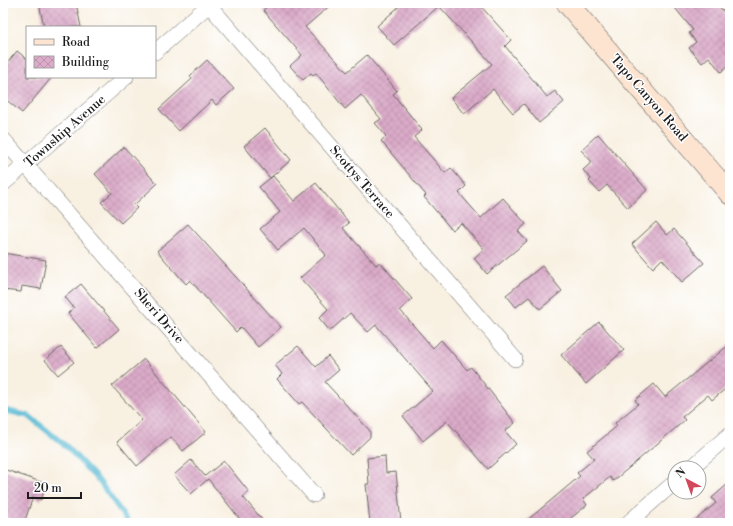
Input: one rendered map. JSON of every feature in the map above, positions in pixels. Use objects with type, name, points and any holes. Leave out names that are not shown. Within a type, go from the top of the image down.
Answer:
[{"type":"main road","name":"Tapo Canyon Road","points":[[567,3],[730,194]]},
{"type":"street","points":[[156,51],[210,4]]},
{"type":"street","name":"Scottys Terrace","points":[[210,4],[515,360]]},
{"type":"street","name":"Township Avenue","points":[[3,184],[125,78]]},
{"type":"street","name":"Sheri Drive","points":[[3,139],[314,495]]},
{"type":"street","points":[[700,460],[730,434]]},
{"type":"street","points":[[628,523],[667,489]]},
{"type":"building","points":[[39,3],[76,3],[81,26],[44,26]]},
{"type":"building","points":[[272,3],[333,3],[305,27],[347,72],[367,55],[397,91],[393,94],[422,130],[414,137],[445,173],[451,168],[466,186],[459,193],[481,218],[503,198],[526,224],[518,231],[527,241],[487,274],[474,258],[484,249],[461,223],[452,230],[424,197],[426,195],[381,141],[386,136],[375,123],[381,119],[361,95],[345,109],[316,73],[313,75],[311,73],[303,80],[290,66],[302,55],[263,10]]},
{"type":"building","points":[[403,3],[478,3],[511,40],[505,46],[547,97],[555,91],[564,102],[539,123],[524,104],[513,113],[493,89],[464,114],[451,98],[492,64],[439,6],[394,45],[377,26]]},
{"type":"building","points":[[671,3],[716,3],[730,19],[730,64],[721,72],[709,57],[702,63],[689,48],[696,42],[689,33],[693,30]]},
{"type":"building","points":[[17,51],[26,58],[26,78],[51,78],[22,113],[3,97],[3,68]]},
{"type":"building","points":[[207,60],[234,89],[216,105],[212,100],[179,131],[159,109],[192,79],[190,76]]},
{"type":"building","points":[[265,128],[291,160],[270,178],[244,146]]},
{"type":"building","points":[[598,134],[647,190],[628,208],[607,185],[599,192],[589,181],[591,179],[583,170],[592,162],[581,150]]},
{"type":"building","points":[[124,147],[157,184],[134,205],[137,208],[121,223],[101,202],[112,193],[95,174]]},
{"type":"building","points":[[273,176],[294,201],[316,183],[349,223],[343,228],[376,265],[380,262],[412,299],[400,310],[433,348],[441,340],[467,370],[471,367],[515,423],[505,431],[516,444],[488,469],[447,421],[423,441],[403,416],[433,391],[376,325],[368,332],[350,313],[330,331],[319,318],[328,309],[300,278],[326,255],[304,228],[278,250],[260,229],[280,212],[259,187]]},
{"type":"building","points":[[656,222],[667,235],[674,229],[704,263],[682,282],[662,259],[653,268],[632,244]]},
{"type":"building","points":[[188,224],[281,327],[258,347],[241,327],[236,332],[190,280],[186,284],[157,251]]},
{"type":"building","points":[[3,253],[46,260],[41,289],[22,286],[21,292],[3,290]]},
{"type":"building","points":[[542,266],[562,291],[540,309],[529,297],[516,307],[506,295]]},
{"type":"building","points":[[81,284],[119,329],[97,348],[68,313],[74,308],[65,297]]},
{"type":"building","points":[[599,322],[624,350],[586,384],[561,355]]},
{"type":"building","points":[[730,344],[730,385],[712,400],[708,395],[682,417],[685,420],[630,467],[613,481],[610,477],[583,499],[587,505],[565,523],[524,523],[580,476],[577,473],[594,459],[587,451],[617,426],[615,423],[638,404],[635,400],[654,384],[665,397]]},
{"type":"building","points":[[298,346],[316,367],[328,356],[339,370],[325,382],[370,431],[370,437],[351,455],[302,402],[299,404],[277,379],[282,374],[275,365]]},
{"type":"building","points":[[61,347],[74,362],[58,375],[45,360]]},
{"type":"building","points":[[144,359],[206,432],[183,451],[171,437],[137,466],[117,442],[142,420],[112,386]]},
{"type":"building","points":[[385,456],[386,473],[396,472],[401,523],[370,523],[366,484],[369,484],[367,458]]},
{"type":"building","points":[[191,460],[205,476],[224,461],[249,492],[243,497],[265,523],[243,523],[208,479],[191,494],[174,475]]},
{"type":"building","points":[[3,469],[47,484],[41,500],[33,497],[24,523],[3,517]]},
{"type":"building","points":[[730,482],[730,523],[692,523],[716,503],[712,498]]},
{"type":"waterway","points":[[3,410],[29,416],[67,447],[99,481],[129,523]]}]
